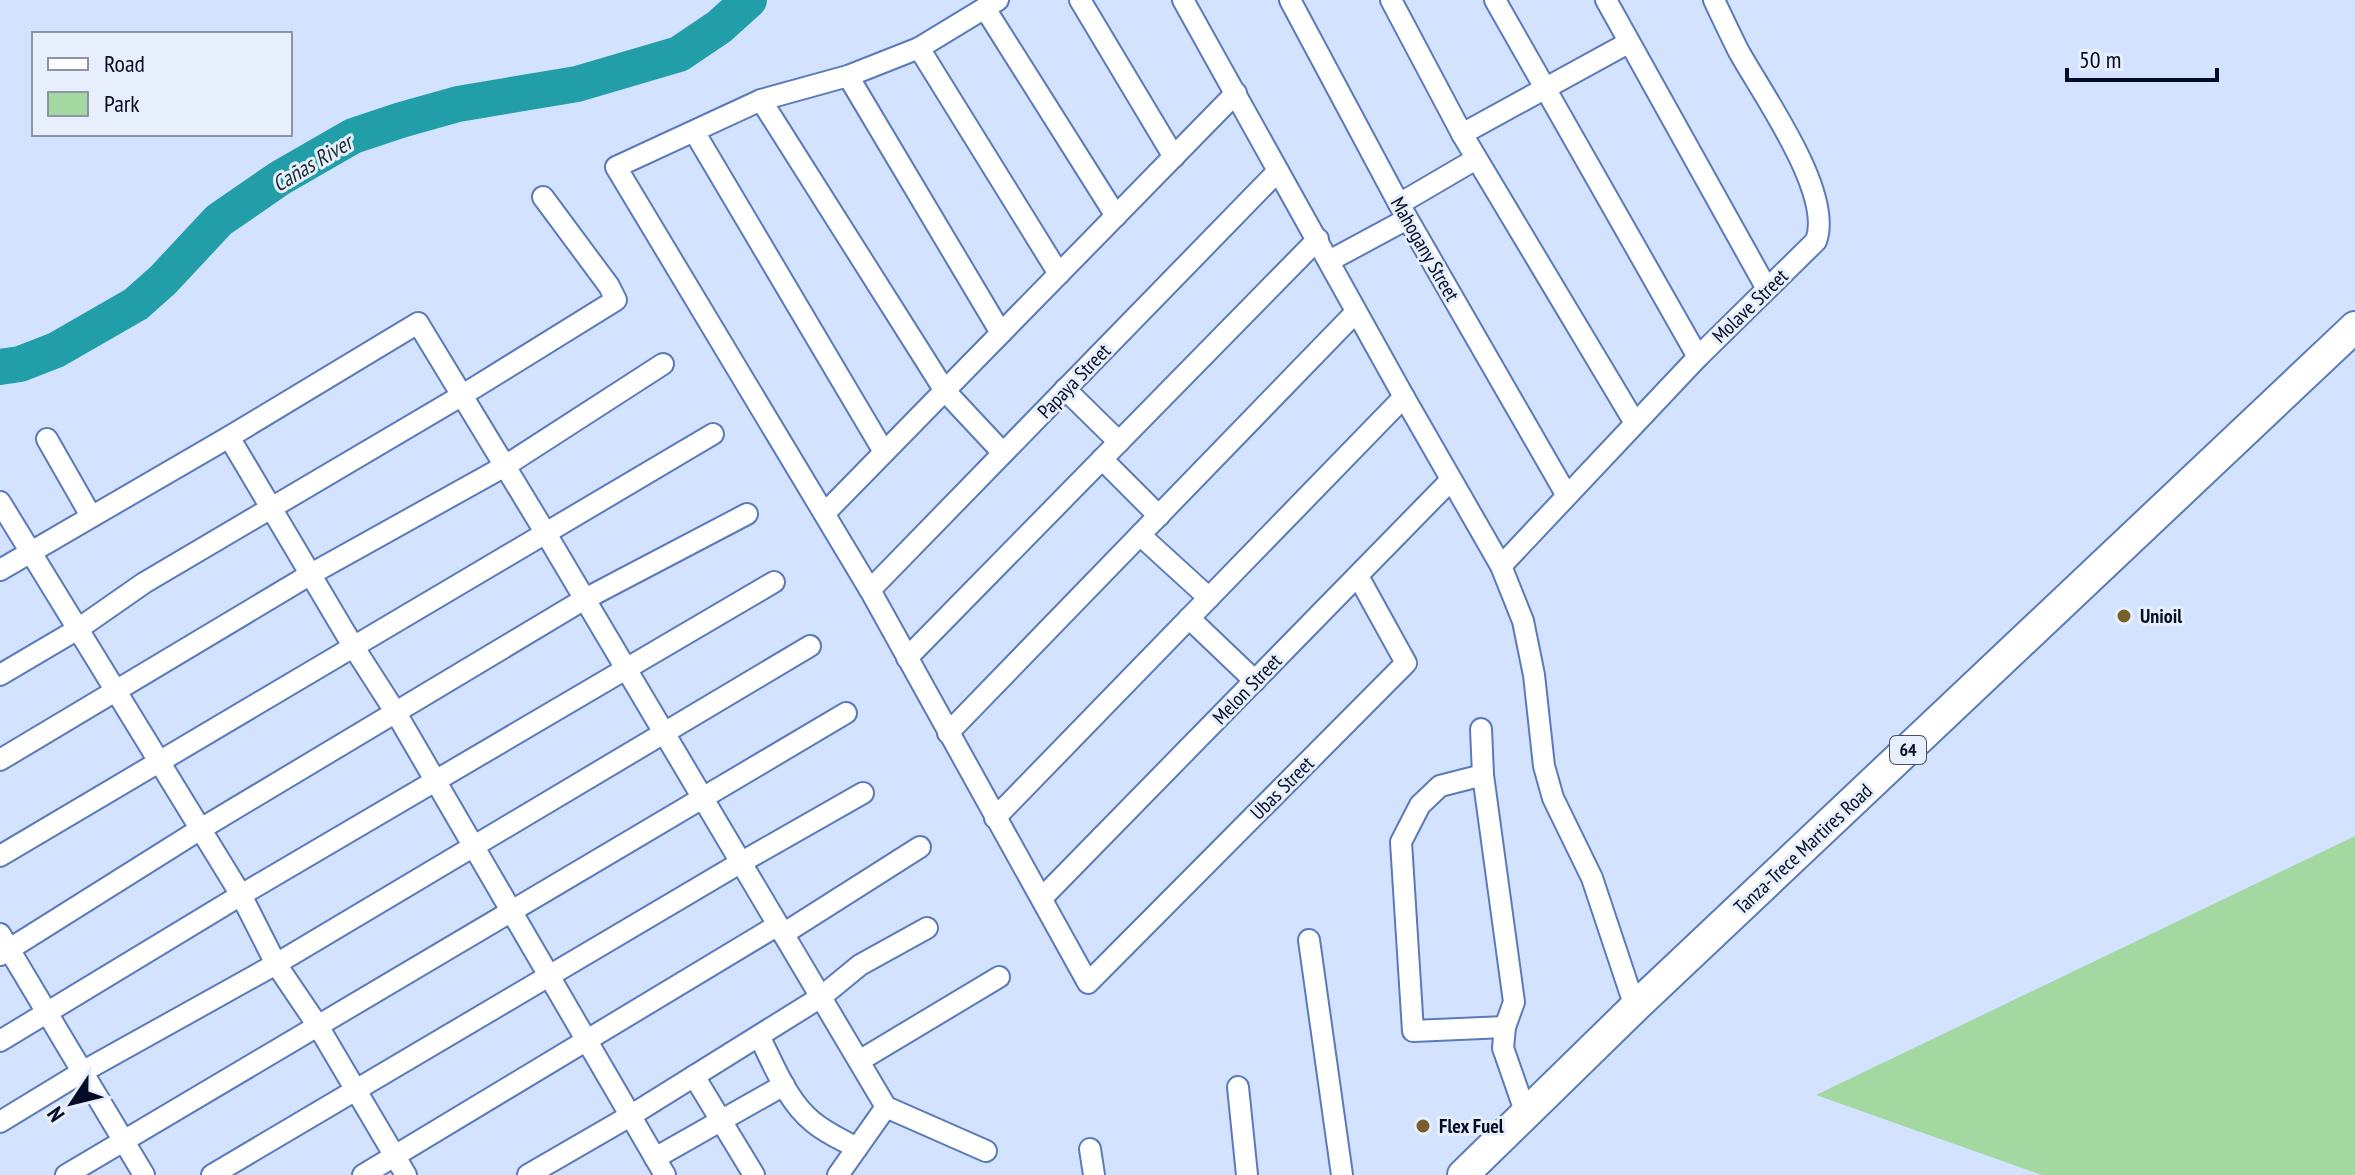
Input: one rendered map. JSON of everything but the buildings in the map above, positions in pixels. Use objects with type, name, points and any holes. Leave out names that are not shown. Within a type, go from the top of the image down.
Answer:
[{"type":"main road","name":"Tanza-Trece Martires Road","points":[[1463,1175],[1635,1007],[2355,327]]},
{"type":"street","points":[[1080,0],[1174,157]]},
{"type":"street","points":[[1183,0],[1501,566],[1523,621],[1534,675],[1544,766],[1553,798],[1592,878],[1635,1007]]},
{"type":"street","name":"Mahogany Street","points":[[1290,0],[1403,212],[1566,494]]},
{"type":"street","points":[[1391,0],[1476,159],[1635,423]]},
{"type":"street","points":[[1495,0],[1543,90],[1698,357]]},
{"type":"street","points":[[1606,0],[1767,289]]},
{"type":"street","name":"Molave Street","points":[[1501,566],[1698,357],[1816,241],[1821,229],[1820,214],[1798,153],[1738,49],[1714,0]]},
{"type":"street","points":[[1042,898],[870,590],[616,167],[761,100],[848,76],[919,48],[992,5],[1116,216]]},
{"type":"street","points":[[1462,134],[1628,43]]},
{"type":"street","points":[[919,48],[1059,274]]},
{"type":"street","points":[[848,76],[1001,333]]},
{"type":"street","points":[[825,513],[1236,93]]},
{"type":"street","points":[[761,100],[945,391],[1003,453]]},
{"type":"street","points":[[695,133],[884,452]]},
{"type":"street","points":[[1329,261],[1476,159]]},
{"type":"street","name":"Papaya Street","points":[[870,590],[1278,171]]},
{"type":"street","points":[[0,675],[78,629],[144,583],[461,396],[616,300],[543,197]]},
{"type":"street","points":[[907,658],[1318,239]]},
{"type":"street","points":[[948,733],[1356,312]]},
{"type":"street","points":[[0,570],[418,323],[886,1107],[986,1151]]},
{"type":"street","points":[[0,760],[311,574],[505,466],[663,364]]},
{"type":"street","points":[[1065,389],[1119,442]]},
{"type":"street","points":[[995,818],[1404,397]]},
{"type":"street","points":[[0,856],[713,434]]},
{"type":"street","points":[[229,437],[437,782],[660,1166],[719,1121],[784,1085]]},
{"type":"street","points":[[47,439],[91,516]]},
{"type":"street","points":[[1102,459],[1159,516]]},
{"type":"street","name":"Melon Street","points":[[1042,898],[1451,480]]},
{"type":"street","points":[[0,502],[241,895],[276,964],[318,1026],[406,1175]]},
{"type":"street","points":[[144,1175],[49,1012],[3,946],[583,600],[747,514]]},
{"type":"street","points":[[1140,535],[1209,598]]},
{"type":"street","name":"Ubas Street","points":[[1042,898],[1088,983],[1406,663],[1358,576]]},
{"type":"street","points":[[0,1041],[241,895],[774,582]]},
{"type":"street","points":[[1189,618],[1255,681]]},
{"type":"street","points":[[0,1122],[82,1072],[276,964],[810,646]]},
{"type":"street","points":[[66,1175],[846,713]]},
{"type":"street","points":[[1481,729],[1483,775],[1514,1002],[1505,1027],[1503,1048],[1526,1114]]},
{"type":"street","points":[[1483,775],[1440,786],[1420,805],[1401,842],[1413,1031],[1505,1027]]},
{"type":"street","points":[[212,1175],[863,793]]},
{"type":"street","points":[[363,1175],[920,847]]},
{"type":"street","points":[[528,1175],[630,1116],[821,997],[860,965],[927,928]]},
{"type":"street","points":[[1309,940],[1342,1175]]},
{"type":"street","points":[[859,1061],[999,977]]},
{"type":"street","points":[[759,1036],[784,1085],[811,1121],[857,1148]]},
{"type":"street","points":[[694,1076],[754,1175]]},
{"type":"street","points":[[1238,1087],[1247,1175]]},
{"type":"street","points":[[838,1175],[886,1107]]},
{"type":"street","points":[[1090,1149],[1094,1175]]},
{"type":"green space","points":[[2355,836],[2355,1175],[2042,1175],[1816,1095]]},
{"type":"waterway","name":"Cañas River","points":[[0,367],[20,364],[56,350],[136,304],[219,220],[280,178],[353,136],[458,104],[577,84],[679,54],[719,27],[749,0]]},
{"type":"place","name":"Unioil","points":[[2124,616]]},
{"type":"place","name":"Flex Fuel","points":[[1423,1126]]}]
